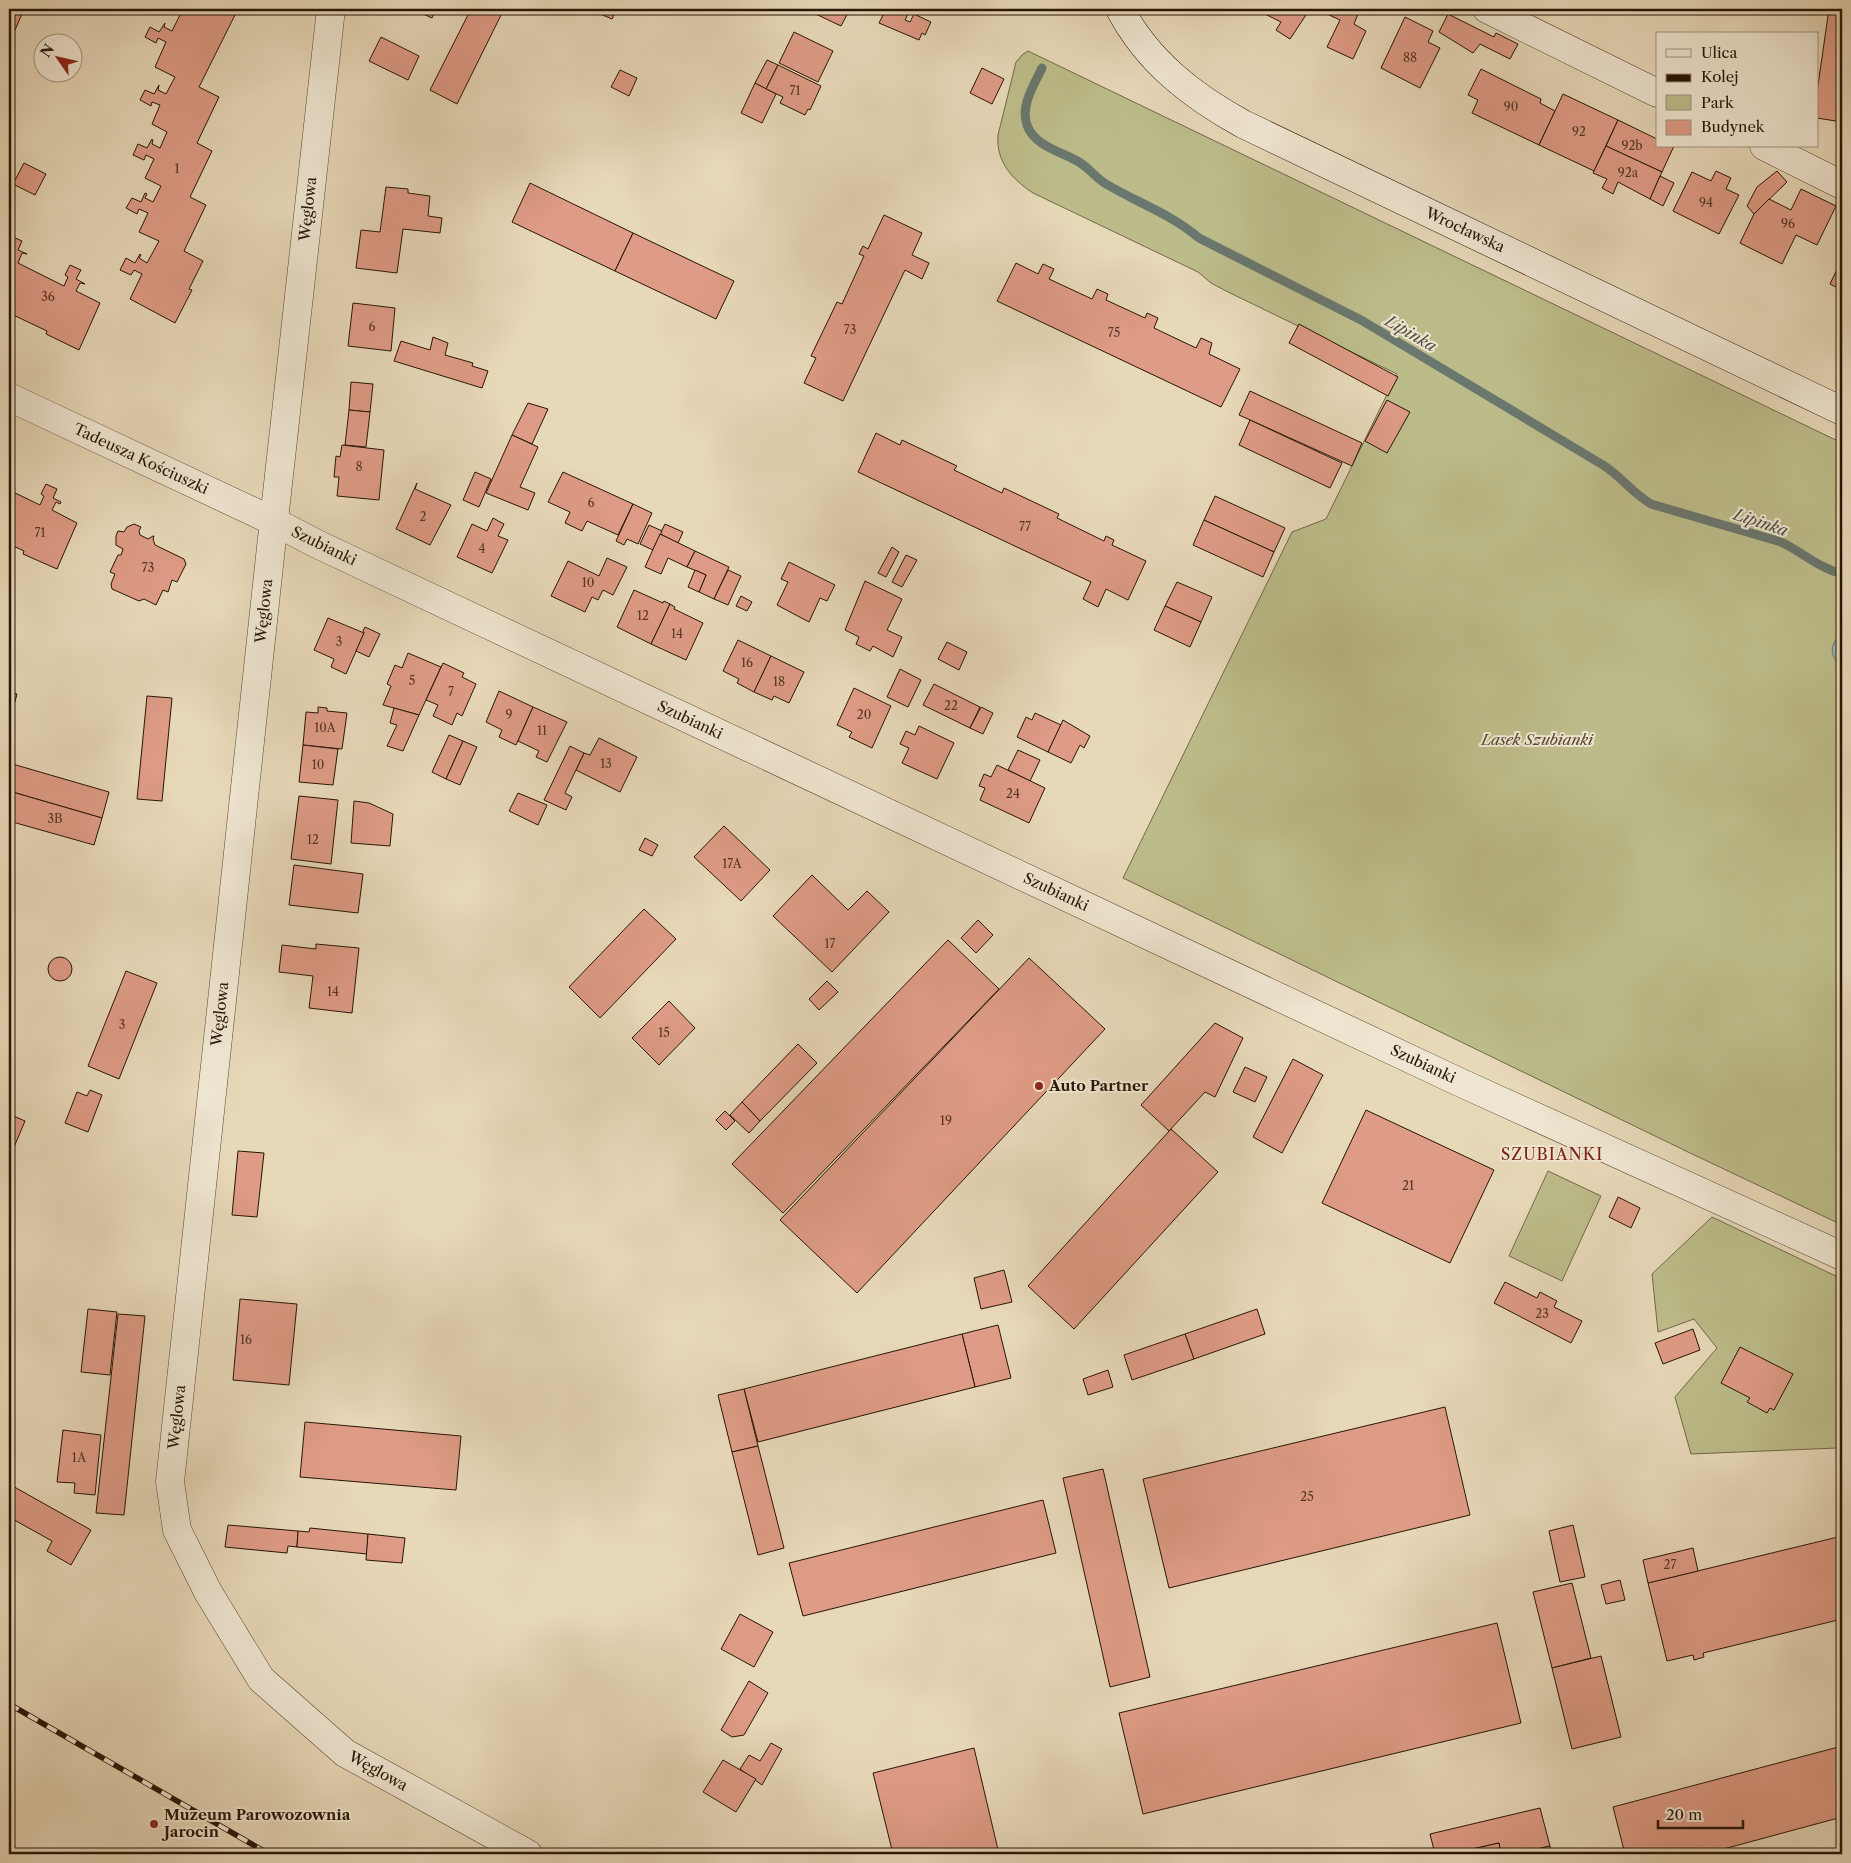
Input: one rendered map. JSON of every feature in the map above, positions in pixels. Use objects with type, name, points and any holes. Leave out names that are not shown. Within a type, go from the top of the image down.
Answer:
[{"type":"street","name":"Węglowa","points":[[331,9],[170,1482],[177,1530],[208,1592],[261,1679],[345,1753],[528,1854]]},
{"type":"street","name":"Wrocławska","points":[[1120,9],[1128,24],[1152,56],[1180,84],[1211,106],[1243,124],[1842,411]]},
{"type":"street","points":[[1487,9],[1656,93]]},
{"type":"street","points":[[1768,148],[1842,185]]},
{"type":"street","name":"Tadeusza Kościuszki","points":[[9,397],[274,522]]},
{"type":"street","name":"Szubianki","points":[[274,522],[317,544],[1457,1081],[1842,1256]]},
{"type":"green space","name":"Lasek Szubianki","points":[[1028,51],[1842,443],[1842,1225],[1123,878],[1292,532],[1326,519],[1397,374],[1228,292],[1211,283],[1198,272],[1033,193],[1018,182],[1003,162],[998,145],[998,135],[1016,62]]},
{"type":"green space","points":[[1548,1171],[1601,1196],[1562,1281],[1509,1256]]},
{"type":"green space","points":[[1712,1217],[1842,1279],[1842,1450],[1837,1448],[1691,1454],[1675,1397],[1717,1348],[1694,1319],[1658,1332],[1652,1274]]},
{"type":"water","points":[[1842,632],[1842,669],[1835,659],[1832,650]]},
{"type":"building","points":[[9,9],[24,9],[9,44]]},
{"type":"building","points":[[183,9],[238,9],[199,87],[219,97],[197,143],[212,151],[190,197],[206,205],[184,251],[203,261],[189,289],[192,290],[175,323],[130,299],[142,274],[134,270],[131,275],[120,270],[126,258],[135,263],[140,254],[139,258],[147,263],[159,241],[139,232],[148,213],[139,209],[137,214],[126,208],[132,198],[141,202],[145,193],[147,194],[145,198],[153,202],[161,186],[145,178],[154,159],[146,155],[144,160],[133,155],[138,144],[147,148],[152,139],[152,144],[160,148],[167,132],[152,124],[160,105],[152,102],[151,106],[140,100],[145,90],[154,94],[159,85],[158,90],[166,94],[175,77],[155,67],[166,42],[158,38],[156,43],[145,37],[150,27],[159,32],[165,23],[164,27],[172,31]]},
{"type":"building","points":[[412,9],[436,9],[432,18]]},
{"type":"building","points":[[471,9],[504,9],[457,104],[430,90]]},
{"type":"building","points":[[600,9],[617,9],[612,19],[598,13]]},
{"type":"building","points":[[805,9],[850,9],[841,26]]},
{"type":"building","points":[[886,9],[904,9],[909,12],[905,20],[910,22],[914,14],[931,22],[925,35],[922,33],[919,40],[879,23]]},
{"type":"building","points":[[1255,9],[1310,9],[1290,39],[1276,30],[1281,22]]},
{"type":"building","points":[[1329,9],[1360,9],[1354,24],[1366,31],[1353,59],[1327,47],[1340,20],[1327,14]]},
{"type":"building","points":[[1829,9],[1842,9],[1842,122],[1818,118],[1818,85]]},
{"type":"building","points":[[1448,14],[1494,37],[1496,33],[1518,44],[1510,59],[1480,44],[1473,53],[1439,32]]},
{"type":"building","points":[[1405,17],[1433,31],[1428,42],[1440,48],[1420,88],[1381,68]]},
{"type":"building","points":[[794,32],[833,51],[818,82],[779,63]]},
{"type":"building","points":[[381,37],[419,56],[408,80],[369,61]]},
{"type":"building","points":[[767,60],[778,65],[766,89],[755,83]]},
{"type":"building","points":[[778,65],[821,86],[810,110],[808,109],[805,115],[780,103],[783,97],[766,89]]},
{"type":"building","points":[[982,68],[1004,79],[992,104],[970,93]]},
{"type":"building","points":[[1481,69],[1541,99],[1540,103],[1555,111],[1539,145],[1472,113],[1478,100],[1468,95]]},
{"type":"building","points":[[620,70],[637,78],[629,96],[611,87]]},
{"type":"building","points":[[755,83],[776,94],[762,123],[741,113]]},
{"type":"building","points":[[1563,94],[1618,120],[1594,171],[1539,145]]},
{"type":"building","points":[[1618,120],[1656,139],[1656,148],[1673,148],[1662,172],[1606,146]]},
{"type":"building","points":[[1606,146],[1662,172],[1650,199],[1618,182],[1613,194],[1602,188],[1607,179],[1593,173]]},
{"type":"building","points":[[24,163],[46,174],[35,195],[13,184]]},
{"type":"building","points":[[1716,171],[1731,178],[1726,189],[1739,195],[1719,234],[1673,211],[1692,172],[1711,181]]},
{"type":"building","points":[[1777,171],[1787,182],[1754,214],[1747,206],[1757,187]]},
{"type":"building","points":[[1660,176],[1674,183],[1663,206],[1650,199]]},
{"type":"building","points":[[530,183],[633,233],[615,271],[512,222]]},
{"type":"building","points":[[386,187],[408,189],[408,193],[430,196],[428,216],[442,218],[440,233],[403,229],[397,273],[356,268],[361,230],[380,232]]},
{"type":"building","points":[[1801,189],[1836,206],[1817,245],[1796,235],[1782,264],[1740,243],[1754,214],[1769,199],[1791,210]]},
{"type":"building","points":[[884,215],[922,233],[912,255],[929,263],[922,279],[905,270],[843,401],[804,383],[816,358],[811,356],[837,302],[842,304],[864,256],[859,254],[863,246],[868,249]]},
{"type":"building","points":[[633,233],[734,281],[716,319],[615,271]]},
{"type":"building","points":[[11,236],[22,241],[18,250],[27,254],[22,253],[18,263],[64,286],[68,277],[65,275],[70,265],[81,270],[76,279],[85,284],[80,283],[76,291],[100,303],[79,350],[46,334],[47,331],[9,313],[9,253],[11,249],[9,248],[9,242]]},
{"type":"building","points":[[1842,259],[1842,290],[1830,284]]},
{"type":"building","points":[[1016,263],[1038,274],[1043,264],[1054,269],[1049,279],[1092,299],[1097,289],[1108,294],[1106,300],[1145,318],[1147,313],[1158,318],[1154,328],[1196,348],[1201,338],[1212,343],[1209,354],[1240,369],[1221,407],[997,301]]},
{"type":"building","points":[[353,303],[395,308],[391,351],[348,346]]},
{"type":"building","points":[[1299,324],[1398,377],[1388,396],[1289,343]]},
{"type":"building","points":[[433,337],[448,343],[445,355],[473,363],[472,366],[488,371],[482,388],[394,361],[401,341],[430,350]]},
{"type":"building","points":[[351,382],[373,384],[370,412],[349,410]]},
{"type":"building","points":[[1250,391],[1362,443],[1352,466],[1239,415]]},
{"type":"building","points":[[1387,400],[1410,412],[1387,453],[1365,441]]},
{"type":"building","points":[[528,403],[548,409],[532,444],[512,435]]},
{"type":"building","points":[[349,410],[370,412],[366,447],[345,445]]},
{"type":"building","points":[[1250,420],[1342,463],[1330,488],[1239,445]]},
{"type":"building","points":[[876,433],[900,445],[902,440],[957,466],[954,470],[1002,493],[1004,488],[1059,514],[1057,518],[1104,541],[1106,536],[1114,540],[1112,545],[1146,561],[1128,600],[1106,589],[1098,607],[1083,599],[1091,582],[858,472]]},
{"type":"building","points":[[512,435],[538,447],[520,487],[535,493],[528,510],[486,493]]},
{"type":"building","points":[[342,445],[384,450],[379,500],[337,496],[339,477],[334,477],[336,456],[340,457]]},
{"type":"building","points":[[475,472],[491,479],[479,507],[463,500]]},
{"type":"building","points":[[563,472],[633,504],[618,535],[587,521],[582,531],[565,523],[570,512],[548,502]]},
{"type":"building","points":[[417,483],[415,489],[451,505],[430,545],[396,529]]},
{"type":"building","points":[[46,484],[57,489],[53,498],[61,502],[60,504],[56,502],[52,510],[77,523],[57,569],[23,554],[24,551],[9,544],[9,490],[40,505],[44,496],[41,494]]},
{"type":"building","points":[[1215,496],[1285,528],[1274,552],[1204,520]]},
{"type":"building","points":[[633,504],[652,513],[638,544],[627,539],[624,545],[616,541]]},
{"type":"building","points":[[493,518],[504,524],[498,536],[508,540],[492,573],[457,557],[472,524],[487,531]]},
{"type":"building","points":[[1204,520],[1274,552],[1263,577],[1193,545]]},
{"type":"building","points":[[134,524],[141,527],[140,535],[148,539],[154,536],[155,545],[184,559],[186,564],[177,582],[172,580],[168,592],[163,590],[156,605],[144,599],[139,601],[112,589],[111,584],[115,574],[110,572],[123,549],[116,545],[116,536],[118,531],[124,532],[127,527]]},
{"type":"building","points":[[665,524],[683,532],[678,543],[660,534]]},
{"type":"building","points":[[649,525],[662,531],[653,550],[640,544]]},
{"type":"building","points":[[660,534],[695,551],[687,567],[668,558],[661,574],[645,567]]},
{"type":"building","points":[[892,547],[899,552],[886,577],[878,573]]},
{"type":"building","points":[[695,551],[729,567],[714,599],[699,592],[706,575],[687,567]]},
{"type":"building","points":[[906,555],[917,560],[902,587],[892,582]]},
{"type":"building","points":[[607,558],[627,567],[613,595],[603,590],[598,600],[592,597],[585,612],[551,596],[568,561],[599,576]]},
{"type":"building","points":[[789,562],[835,585],[827,601],[820,598],[809,622],[777,605],[788,582],[781,579]]},
{"type":"building","points":[[695,570],[706,575],[699,592],[688,587]]},
{"type":"building","points":[[728,570],[741,576],[728,605],[714,599]]},
{"type":"building","points":[[865,581],[902,599],[887,630],[902,637],[893,657],[873,646],[870,651],[856,644],[859,637],[845,630]]},
{"type":"building","points":[[1177,582],[1212,597],[1201,622],[1165,606]]},
{"type":"building","points":[[634,590],[663,603],[664,601],[670,604],[651,644],[617,627]]},
{"type":"building","points":[[741,596],[752,602],[747,611],[736,606]]},
{"type":"building","points":[[670,604],[675,607],[674,609],[703,623],[686,660],[651,644]]},
{"type":"building","points":[[1165,606],[1201,622],[1190,647],[1154,630]]},
{"type":"building","points":[[328,618],[364,633],[346,674],[331,667],[334,659],[314,650]]},
{"type":"building","points":[[365,627],[380,634],[369,657],[356,651]]},
{"type":"building","points":[[738,640],[771,656],[754,692],[737,683],[739,679],[723,671]]},
{"type":"building","points":[[947,642],[967,652],[959,670],[938,659]]},
{"type":"building","points":[[408,653],[441,667],[419,715],[383,705],[391,686],[387,684],[395,665],[402,668]]},
{"type":"building","points":[[771,656],[804,672],[789,703],[774,696],[772,700],[754,692]]},
{"type":"building","points":[[443,663],[464,673],[462,677],[476,684],[462,716],[457,713],[452,725],[433,716],[438,705],[426,700]]},
{"type":"building","points":[[900,669],[921,680],[908,707],[887,697]]},
{"type":"building","points":[[934,684],[980,707],[970,728],[923,705]]},
{"type":"building","points":[[854,688],[891,706],[872,748],[849,737],[852,732],[837,725]]},
{"type":"building","points":[[499,691],[533,707],[516,745],[499,737],[502,730],[486,722]]},
{"type":"building","points":[[9,692],[17,694],[10,720],[9,720]]},
{"type":"building","points":[[147,696],[172,698],[162,801],[137,799]]},
{"type":"building","points":[[318,707],[327,708],[327,711],[347,713],[342,749],[303,745],[306,712],[318,713]]},
{"type":"building","points":[[533,707],[567,722],[547,762],[536,757],[539,751],[518,741]]},
{"type":"building","points":[[981,707],[993,713],[983,734],[970,728]]},
{"type":"building","points":[[394,708],[419,715],[403,751],[387,746],[397,725],[390,723]]},
{"type":"building","points":[[1035,713],[1061,725],[1048,752],[1017,737],[1026,717],[1032,720]]},
{"type":"building","points":[[1063,720],[1090,736],[1084,748],[1080,745],[1071,763],[1048,752]]},
{"type":"building","points":[[919,726],[954,743],[937,779],[902,763],[909,748],[900,744],[906,731],[915,735]]},
{"type":"building","points":[[449,735],[463,741],[446,779],[432,772]]},
{"type":"building","points":[[599,738],[637,757],[620,792],[576,770],[584,753],[590,755]]},
{"type":"building","points":[[463,741],[477,747],[460,785],[446,779]]},
{"type":"building","points":[[303,745],[338,749],[333,785],[299,782]]},
{"type":"building","points":[[570,746],[584,753],[565,793],[572,797],[566,810],[544,800]]},
{"type":"building","points":[[1018,750],[1040,760],[1030,781],[1008,770]]},
{"type":"building","points":[[9,763],[109,792],[102,818],[9,791]]},
{"type":"building","points":[[997,765],[1045,788],[1029,823],[980,800],[985,788],[979,786],[984,774],[991,777]]},
{"type":"building","points":[[9,791],[102,818],[94,845],[9,821]]},
{"type":"building","points":[[518,793],[547,805],[538,825],[509,811]]},
{"type":"building","points":[[299,796],[338,800],[331,864],[291,859]]},
{"type":"building","points":[[354,801],[369,803],[393,814],[390,846],[351,843]]},
{"type":"building","points":[[724,826],[770,870],[741,901],[694,857]]},
{"type":"building","points":[[645,838],[658,845],[652,856],[639,850]]},
{"type":"building","points":[[294,865],[363,874],[358,913],[289,905]]},
{"type":"building","points":[[812,875],[848,910],[867,891],[889,912],[832,972],[773,916]]},
{"type":"building","points":[[644,909],[676,939],[600,1018],[569,987]]},
{"type":"building","points":[[978,920],[993,935],[976,953],[961,938]]},
{"type":"building","points":[[948,940],[999,989],[783,1213],[732,1164]]},
{"type":"building","points":[[316,944],[359,948],[352,1013],[309,1008],[313,976],[279,972],[282,945],[316,949]]},
{"type":"building","points":[[60,957],[69,960],[72,969],[69,978],[60,981],[51,978],[48,969],[51,960]]},
{"type":"building","points":[[1029,958],[1105,1029],[857,1293],[780,1220]]},
{"type":"building","points":[[126,971],[157,983],[119,1079],[88,1066]]},
{"type":"building","points":[[827,981],[838,992],[819,1010],[809,999]]},
{"type":"building","points":[[669,1001],[695,1028],[659,1065],[632,1038]]},
{"type":"building","points":[[1215,1023],[1243,1038],[1215,1097],[1205,1092],[1169,1131],[1141,1105]]},
{"type":"building","points":[[798,1044],[817,1063],[760,1121],[742,1102]]},
{"type":"building","points":[[1293,1059],[1323,1075],[1282,1153],[1253,1137]]},
{"type":"building","points":[[1245,1067],[1267,1077],[1255,1102],[1233,1092]]},
{"type":"building","points":[[90,1090],[102,1095],[88,1132],[65,1123],[77,1092],[87,1096]]},
{"type":"building","points":[[742,1102],[760,1121],[749,1133],[730,1115]]},
{"type":"building","points":[[1366,1110],[1494,1170],[1450,1263],[1322,1203]]},
{"type":"building","points":[[725,1111],[735,1121],[726,1130],[716,1120]]},
{"type":"building","points":[[9,1114],[25,1121],[9,1159]]},
{"type":"building","points":[[1171,1129],[1218,1172],[1074,1329],[1028,1286]]},
{"type":"building","points":[[238,1151],[264,1153],[257,1217],[232,1215]]},
{"type":"building","points":[[1618,1197],[1640,1208],[1631,1228],[1609,1217]]},
{"type":"building","points":[[1004,1270],[1012,1302],[981,1309],[974,1278]]},
{"type":"building","points":[[1505,1282],[1537,1298],[1540,1292],[1557,1301],[1554,1307],[1582,1321],[1571,1343],[1494,1303]]},
{"type":"building","points":[[240,1299],[297,1304],[289,1385],[233,1380]]},
{"type":"building","points":[[88,1309],[117,1312],[110,1375],[81,1372]]},
{"type":"building","points":[[1257,1309],[1265,1334],[1194,1359],[1185,1334]]},
{"type":"building","points":[[118,1314],[145,1316],[124,1515],[96,1513]]},
{"type":"building","points":[[998,1325],[1011,1378],[975,1387],[962,1334]]},
{"type":"building","points":[[1693,1329],[1700,1350],[1663,1364],[1655,1343]]},
{"type":"building","points":[[962,1334],[975,1387],[758,1442],[744,1389]]},
{"type":"building","points":[[1185,1334],[1194,1359],[1132,1380],[1124,1355]]},
{"type":"building","points":[[1740,1347],[1793,1374],[1774,1410],[1770,1408],[1767,1413],[1747,1402],[1750,1398],[1721,1383]]},
{"type":"building","points":[[1108,1370],[1113,1387],[1088,1395],[1083,1379]]},
{"type":"building","points":[[744,1389],[758,1446],[732,1452],[718,1395]]},
{"type":"building","points":[[1445,1407],[1470,1515],[1169,1588],[1143,1479]]},
{"type":"building","points":[[305,1422],[461,1436],[456,1490],[300,1477]]},
{"type":"building","points":[[63,1430],[101,1435],[95,1495],[74,1493],[75,1483],[57,1482]]},
{"type":"building","points":[[758,1446],[784,1548],[758,1555],[732,1452]]},
{"type":"building","points":[[1103,1469],[1150,1677],[1110,1687],[1063,1478]]},
{"type":"building","points":[[9,1484],[91,1530],[71,1565],[47,1551],[52,1541],[9,1517]]},
{"type":"building","points":[[1043,1500],[1056,1553],[803,1616],[789,1563]]},
{"type":"building","points":[[228,1525],[298,1531],[297,1547],[288,1546],[287,1553],[225,1547]]},
{"type":"building","points":[[1573,1525],[1585,1577],[1560,1582],[1549,1531]]},
{"type":"building","points":[[310,1528],[368,1534],[367,1554],[297,1547],[298,1531],[309,1532]]},
{"type":"building","points":[[368,1534],[405,1538],[402,1563],[366,1560]]},
{"type":"building","points":[[1842,1536],[1842,1619],[1703,1653],[1704,1657],[1694,1660],[1693,1655],[1667,1661],[1648,1583]]},
{"type":"building","points":[[1693,1548],[1698,1571],[1648,1583],[1643,1560]]},
{"type":"building","points":[[1620,1580],[1625,1600],[1606,1604],[1601,1585]]},
{"type":"building","points":[[1572,1583],[1591,1658],[1552,1668],[1533,1592]]},
{"type":"building","points":[[740,1614],[773,1632],[754,1667],[721,1649]]},
{"type":"building","points":[[1497,1623],[1521,1723],[1143,1814],[1119,1713]]},
{"type":"building","points":[[1601,1656],[1621,1737],[1572,1749],[1552,1668]]},
{"type":"building","points":[[749,1681],[768,1693],[744,1735],[732,1737],[721,1730]]},
{"type":"building","points":[[771,1743],[782,1749],[762,1785],[740,1769],[749,1755],[760,1761]]},
{"type":"building","points":[[1842,1746],[1842,1817],[1705,1854],[1625,1854],[1613,1807]]},
{"type":"building","points":[[974,1748],[999,1854],[893,1854],[873,1773]]},
{"type":"building","points":[[723,1760],[756,1779],[736,1812],[703,1792]]},
{"type":"building","points":[[1540,1808],[1550,1846],[1516,1854],[1501,1854],[1499,1843],[1450,1854],[1435,1854],[1430,1834]]},
{"type":"building","points":[[1499,1843],[1501,1854],[1450,1854]]},
{"type":"building","points":[[1550,1846],[1551,1854],[1516,1854]]},
{"type":"waterway","name":"Lipinka","points":[[1042,68],[1032,88],[1025,110],[1025,118],[1031,132],[1049,148],[1083,164],[1106,184],[1165,215],[1199,238],[1361,320],[1603,465],[1651,504],[1781,542],[1818,564],[1842,574]]},
{"type":"railway","points":[[9,1704],[269,1854]]},
{"type":"place","name":"Auto Partner","points":[[1039,1086]]},
{"type":"place","name":"Muzeum Parowozownia Jarocin","points":[[154,1824]]},
{"type":"district","name":"SZUBIANKI","points":[[1552,1154]]}]
